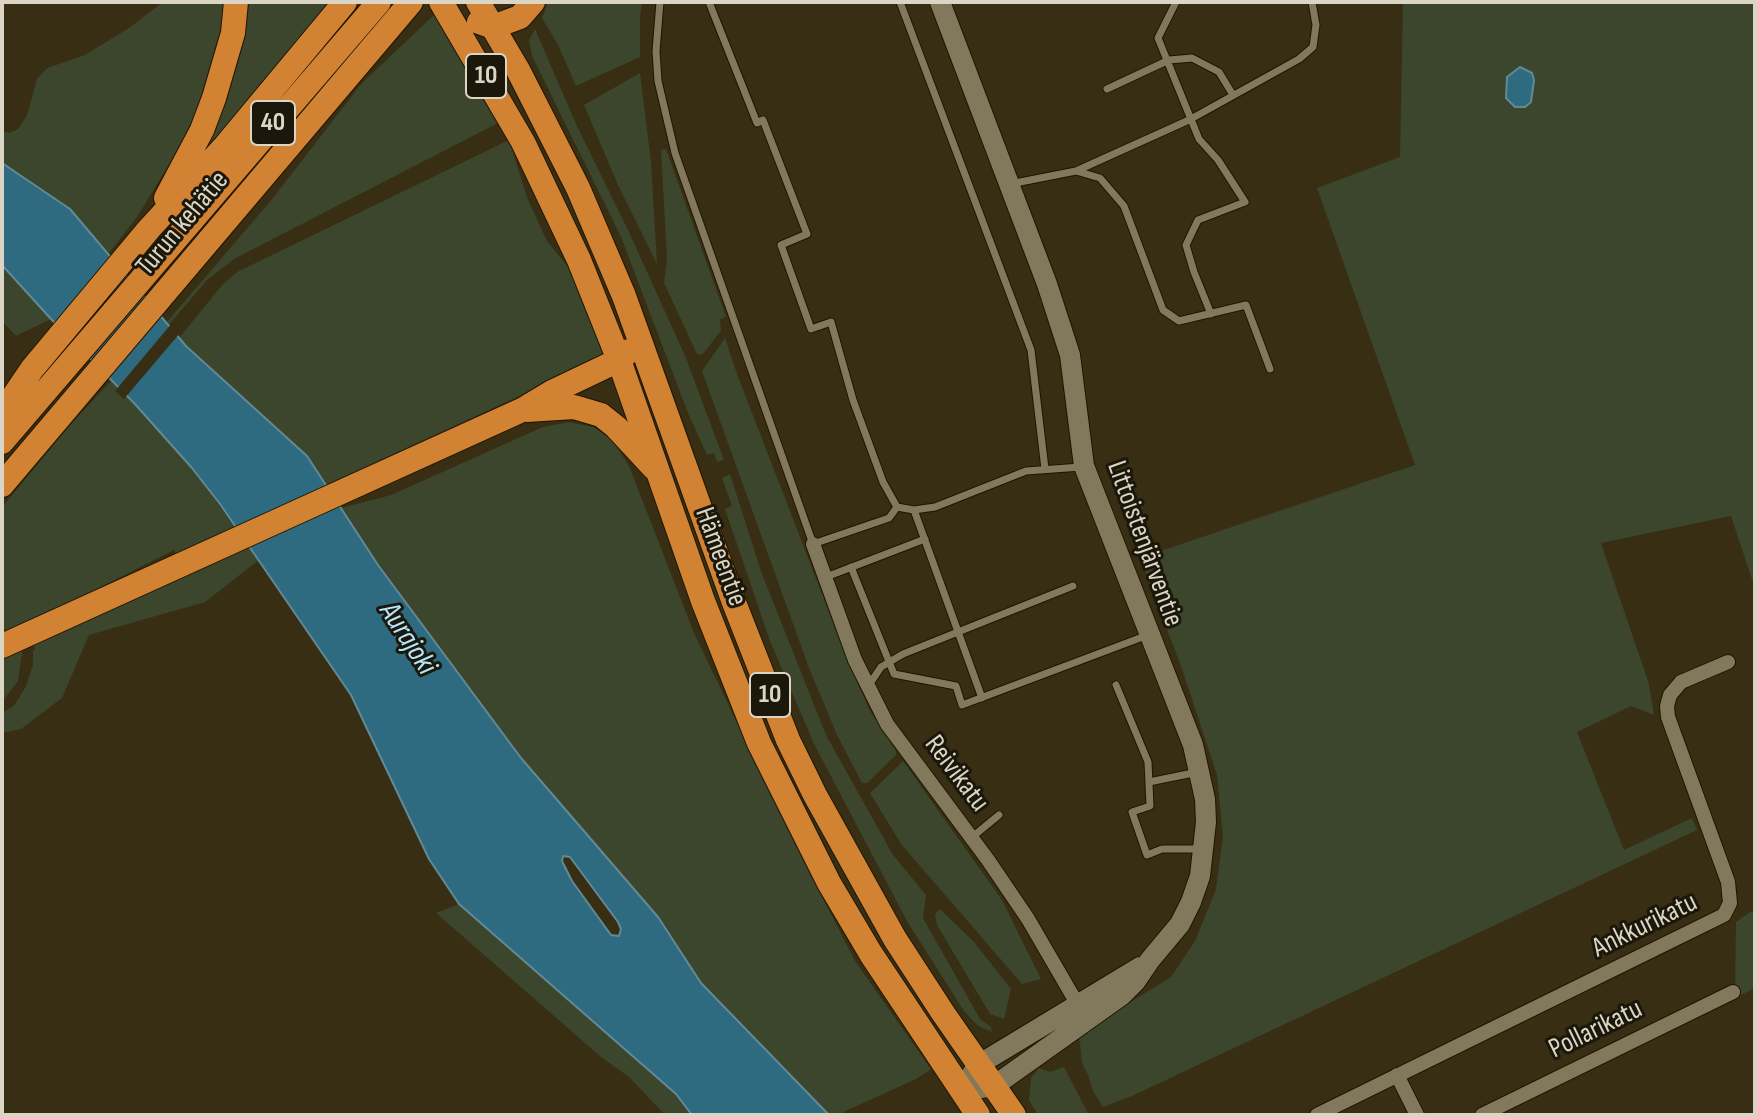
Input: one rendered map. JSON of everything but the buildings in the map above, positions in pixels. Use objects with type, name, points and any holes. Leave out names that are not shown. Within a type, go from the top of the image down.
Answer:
[{"type":"highway","points":[[149,229],[202,130],[233,33],[236,2]]},
{"type":"highway","points":[[2,413],[42,377],[149,229],[226,145],[345,2]]},
{"type":"highway","name":"Turun kehätie","points":[[2,442],[42,377],[169,246],[379,2]]},
{"type":"highway","name":"Hämeentie","points":[[478,2],[578,188],[639,337],[728,586],[788,740],[895,939],[1014,1115]]},
{"type":"highway","points":[[444,7],[493,27],[526,9]]},
{"type":"highway","name":"Hämeentie","points":[[444,7],[523,142],[554,205],[619,360],[703,601],[759,743],[829,883],[871,954],[978,1115]]},
{"type":"highway","name":"Turun kehätie","points":[[2,485],[403,11]]},
{"type":"highway","points":[[2,646],[522,410],[619,360],[639,337]]},
{"type":"highway","points":[[522,410],[574,407],[601,415],[658,473]]},
{"type":"street","name":"Littoistenjärventie","points":[[940,2],[1047,284],[1070,355],[1084,466],[1193,745],[1205,799],[1205,850],[1191,902],[1180,924],[1135,982],[1122,995],[1082,1011],[978,1065],[961,1091]]},
{"type":"street","name":"Reivikatu","points":[[813,544],[867,688],[887,724],[1028,919],[1082,1011]]},
{"type":"street","name":"Ankkurikatu","points":[[1317,1115],[1724,915],[1730,903],[1728,882],[1668,717],[1667,706],[1670,695],[1681,682],[1728,662]]},
{"type":"street","name":"Pollarikatu","points":[[1482,1115],[1733,992]]},
{"type":"street","name":"Littoistenjärventie","points":[[961,1091],[994,1086],[1082,1011]]},
{"type":"street","points":[[1397,1075],[1417,1115]]},
{"type":"lane","points":[[660,2],[656,51],[658,81],[675,153],[813,544],[889,518],[897,507]]},
{"type":"lane","points":[[709,2],[757,123],[763,120],[807,234],[781,245],[811,329],[831,322],[863,427],[883,482],[897,507]]},
{"type":"lane","points":[[900,2],[1031,350],[1045,469]]},
{"type":"lane","points":[[1176,2],[1158,38],[1199,139],[1218,160],[1245,202],[1198,220],[1186,245],[1211,314]]},
{"type":"lane","points":[[1008,185],[1076,171],[1189,120],[1299,59],[1313,47],[1316,25],[1312,2]]},
{"type":"lane","points":[[1107,89],[1169,60],[1192,58],[1219,72],[1233,95]]},
{"type":"lane","points":[[1076,171],[1100,178],[1124,206],[1163,310],[1179,321],[1246,305],[1270,369]]},
{"type":"lane","points":[[897,507],[914,510],[935,507],[1026,471],[1084,466]]},
{"type":"lane","points":[[914,510],[982,698]]},
{"type":"lane","points":[[825,577],[925,539]]},
{"type":"lane","points":[[851,567],[894,674],[956,686],[962,705],[1148,635]]},
{"type":"lane","points":[[867,688],[881,667],[903,654],[1073,586]]},
{"type":"lane","points":[[1116,685],[1148,762],[1150,806],[1132,812],[1147,855],[1162,849],[1205,850]]},
{"type":"lane","points":[[1149,782],[1200,771]]},
{"type":"lane","points":[[971,838],[999,815]]},
{"type":"green space","points":[[163,2],[226,2],[222,41],[190,130],[137,217],[109,253],[70,209],[2,163],[2,131],[9,133],[18,129],[27,115],[37,79],[47,68],[85,55]]},
{"type":"green space","points":[[245,2],[331,2],[210,149],[203,144],[238,61]]},
{"type":"green space","points":[[548,2],[642,2],[640,57],[576,86],[542,18]]},
{"type":"green space","points":[[1403,2],[1755,2],[1755,588],[1731,516],[1601,543],[1649,684],[1654,715],[1631,706],[1577,732],[1624,850],[1692,818],[1697,830],[1103,1107],[1082,1063],[1079,1034],[1171,977],[1195,941],[1216,889],[1223,836],[1217,775],[1182,669],[1140,558],[1415,465],[1317,188],[1400,157]]},
{"type":"green space","points":[[435,14],[498,123],[234,259],[206,281],[169,325],[166,323],[273,198],[362,83]]},
{"type":"green space","points":[[535,29],[686,358],[724,460],[717,462],[714,453],[707,455],[688,413],[621,237],[532,56],[529,40]]},
{"type":"green space","points":[[640,73],[651,162],[657,264],[618,185],[584,105]]},
{"type":"green space","points":[[509,140],[528,200],[547,241],[568,267],[604,357],[326,485],[307,456],[179,338],[223,284],[237,272]]},
{"type":"green space","points":[[666,149],[726,317],[720,319],[721,331],[702,355],[697,354],[664,283],[667,259],[661,150]]},
{"type":"green space","points":[[2,265],[51,319],[16,336],[2,321]]},
{"type":"green space","points":[[725,338],[851,669],[870,711],[896,751],[896,755],[867,783],[862,783],[837,735],[809,668],[702,371]]},
{"type":"green space","points":[[111,381],[192,468],[259,560],[205,602],[89,635],[62,698],[21,729],[2,733],[2,713],[14,706],[26,686],[33,665],[33,642],[184,572],[174,550],[2,637],[2,507]]},
{"type":"green space","points":[[569,422],[593,427],[612,439],[629,466],[694,633],[797,848],[855,961],[931,1069],[837,1115],[829,1115],[701,983],[658,917],[521,758],[378,565],[341,508],[391,495],[543,427]]},
{"type":"green space","points":[[730,474],[762,574],[826,735],[893,855],[926,895],[923,918],[980,1019],[991,1027],[992,1032],[978,1026],[964,1011],[908,923],[814,744],[770,641],[725,509],[732,506],[722,478]]},
{"type":"green space","points":[[23,646],[18,681],[2,702],[2,656]]},
{"type":"green space","points":[[903,761],[1002,900],[1041,979],[1022,984],[901,844],[870,793]]},
{"type":"green space","points":[[459,904],[676,1094],[692,1115],[665,1115],[629,1077],[601,1057],[436,913]]},
{"type":"green space","points":[[940,909],[974,942],[1011,989],[1004,1019],[990,1014],[937,925],[935,914]]},
{"type":"green space","points":[[1755,912],[1755,988],[1735,998],[1736,922]]},
{"type":"green space","points":[[1064,1067],[1089,1115],[1038,1115],[1029,1100],[1031,1078],[1039,1068],[1050,1072]]},
{"type":"water","points":[[1520,67],[1532,73],[1534,80],[1531,102],[1525,107],[1515,107],[1506,98],[1507,77]]},
{"type":"water","name":"Aurajoki","points":[[2,163],[70,209],[186,346],[307,456],[378,565],[521,758],[658,917],[701,983],[829,1115],[692,1115],[676,1094],[459,904],[429,859],[351,695],[220,504],[134,403],[2,265]],"holes":[[[563,856],[570,857],[618,922],[621,929],[619,936],[611,935],[572,881],[562,861]]]},
{"type":"pier","points":[[172,323],[180,333],[124,399],[115,391]]}]
